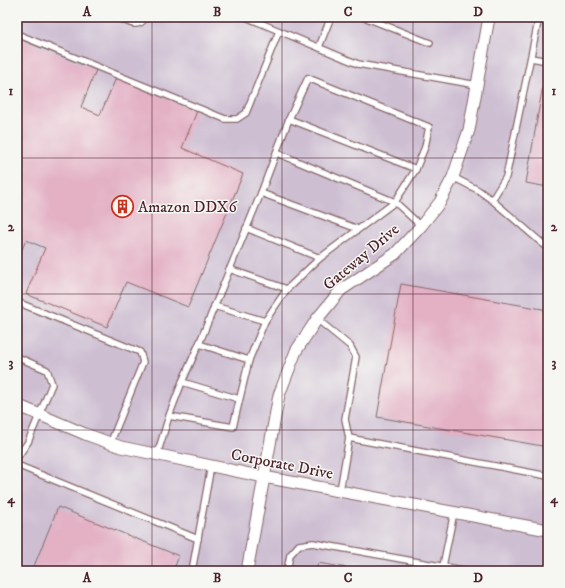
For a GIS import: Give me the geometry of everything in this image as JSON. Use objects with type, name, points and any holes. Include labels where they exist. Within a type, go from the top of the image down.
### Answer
[{"type":"street","name":"Gateway Drive","points":[[247,571],[279,395],[296,350],[317,319],[341,290],[394,254],[421,226],[440,202],[454,177],[469,130],[490,17]]},
{"type":"street","name":"Corporate Drive","points":[[17,405],[121,448],[264,477],[548,530]]},
{"type":"lane","points":[[117,17],[136,25],[140,24],[146,17]]},
{"type":"lane","points":[[246,17],[358,64],[477,85]]},
{"type":"lane","points":[[319,47],[331,17]]},
{"type":"lane","points":[[364,17],[430,43]]},
{"type":"lane","points":[[492,200],[506,177],[539,17]]},
{"type":"lane","points":[[17,34],[225,119],[236,119],[246,113],[279,31]]},
{"type":"lane","points":[[531,58],[548,61]]},
{"type":"lane","points":[[157,455],[169,416],[182,382],[277,154],[289,119],[308,78],[429,127],[425,147],[416,169],[395,202],[320,258],[287,289],[265,321],[249,360],[232,427],[169,416]]},
{"type":"lane","points":[[289,119],[416,169]]},
{"type":"lane","points":[[277,154],[395,202],[421,226]]},
{"type":"lane","points":[[454,177],[478,190],[492,200],[548,247]]},
{"type":"lane","points":[[261,193],[358,229]]},
{"type":"lane","points":[[246,228],[320,258]]},
{"type":"lane","points":[[229,269],[287,289]]},
{"type":"lane","points":[[17,302],[140,352],[143,362],[110,444]]},
{"type":"lane","points":[[214,306],[265,321]]},
{"type":"lane","points":[[317,319],[350,346],[356,357],[345,419],[349,438],[340,491]]},
{"type":"lane","points":[[199,344],[249,360]]},
{"type":"lane","points":[[17,357],[47,370],[52,384],[28,442],[17,458]]},
{"type":"lane","points":[[182,382],[239,400]]},
{"type":"lane","points":[[349,438],[548,476]]},
{"type":"lane","points":[[17,465],[198,539]]},
{"type":"lane","points":[[192,571],[211,466]]},
{"type":"lane","points":[[443,566],[454,512]]},
{"type":"lane","points":[[287,571],[290,555],[299,545],[313,543],[468,571]]},
{"type":"shaded area","points":[[17,17],[548,17],[548,571],[17,571]]},
{"type":"building","name":"Amazon DDX6","points":[[17,38],[96,70],[81,107],[100,115],[116,78],[197,111],[182,148],[243,174],[188,307],[126,282],[107,327],[26,294],[45,248],[26,240],[17,261]]},
{"type":"building","points":[[543,85],[548,85],[548,187],[526,183]]},
{"type":"building","points":[[401,284],[548,310],[548,447],[377,417]]},
{"type":"building","points":[[58,507],[179,556],[173,571],[32,571]]},
{"type":"building","points":[[318,563],[359,570],[359,571],[316,571]]},
{"type":"place","name":"Amazon DDX6","points":[[123,207]]}]
